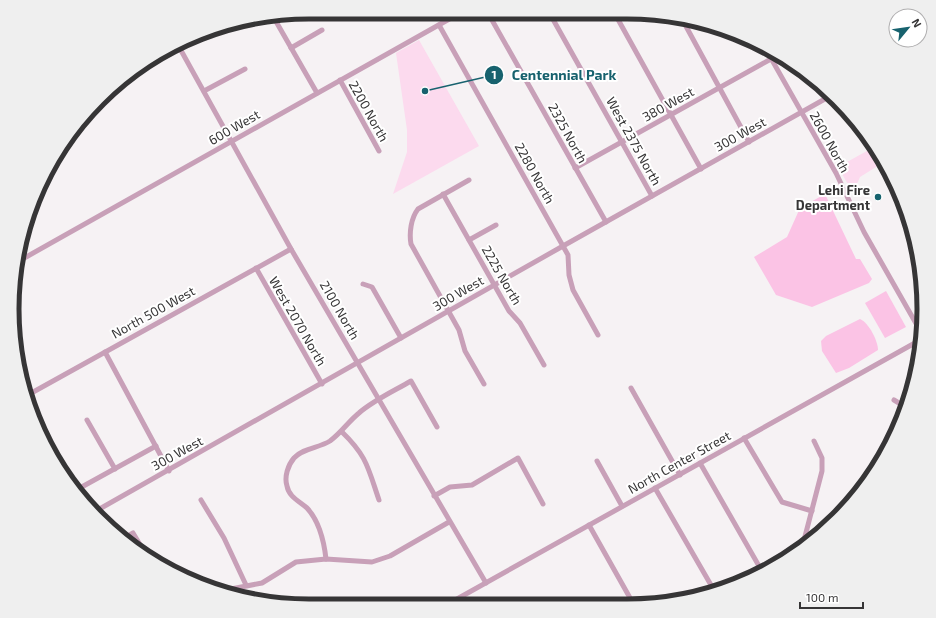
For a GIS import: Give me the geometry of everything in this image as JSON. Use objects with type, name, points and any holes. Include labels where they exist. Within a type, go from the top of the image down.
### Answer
[{"type":"street","name":"600 West","points":[[24,257],[450,19]]},
{"type":"street","name":"2325 North","points":[[491,19],[606,222]]},
{"type":"street","name":"West 2375 North","points":[[553,19],[652,196]]},
{"type":"street","points":[[618,19],[701,168]]},
{"type":"street","points":[[276,21],[317,93]]},
{"type":"street","name":"2280 North","points":[[439,25],[563,246],[570,261],[569,275],[573,290],[598,335]]},
{"type":"street","points":[[686,25],[749,142]]},
{"type":"street","points":[[291,48],[322,30]]},
{"type":"street","name":"2100 North","points":[[180,49],[291,249],[486,583]]},
{"type":"street","name":"380 West","points":[[575,168],[771,59]]},
{"type":"street","name":"2600 North","points":[[771,59],[836,174],[864,232],[916,324]]},
{"type":"street","points":[[204,91],[245,69]]},
{"type":"street","name":"2200 North","points":[[340,80],[378,151]]},
{"type":"street","name":"300 West","points":[[99,509],[826,98]]},
{"type":"street","points":[[469,180],[418,209],[415,213],[410,236],[411,244],[459,330],[465,351],[484,384]]},
{"type":"street","name":"2225 North","points":[[443,194],[509,310],[520,323],[544,365]]},
{"type":"street","points":[[469,240],[496,225]]},
{"type":"street","name":"North 500 West","points":[[31,393],[291,249]]},
{"type":"street","name":"West 2070 North","points":[[256,268],[322,384]]},
{"type":"street","points":[[363,284],[372,287],[401,338]]},
{"type":"street","name":"North Center Street","points":[[457,599],[915,343]]},
{"type":"street","points":[[105,352],[169,470]]},
{"type":"street","points":[[326,559],[323,539],[314,517],[289,493],[286,485],[289,465],[295,457],[302,452],[328,442],[342,432],[346,425],[360,412],[379,399],[411,381],[437,428]]},
{"type":"street","points":[[631,388],[680,475]]},
{"type":"street","points":[[894,400],[901,404]]},
{"type":"street","points":[[87,420],[115,468]]},
{"type":"street","points":[[342,432],[357,447],[365,459],[379,500]]},
{"type":"street","points":[[744,438],[782,502],[812,511]]},
{"type":"street","points":[[805,539],[823,464],[819,451],[814,442]]},
{"type":"street","points":[[80,488],[156,446]]},
{"type":"street","points":[[434,496],[450,487],[472,485],[518,458],[543,504]]},
{"type":"street","points":[[596,462],[622,506]]},
{"type":"street","points":[[700,463],[759,567]]},
{"type":"street","points":[[655,488],[712,586]]},
{"type":"street","points":[[201,500],[224,538],[246,585]]},
{"type":"street","points":[[232,588],[262,583],[296,562],[326,559],[372,562],[390,556],[449,522]]},
{"type":"street","points":[[589,525],[631,599]]},
{"type":"street","points":[[128,536],[133,533],[140,544]]},
{"type":"shaded area","points":[[419,40],[479,146],[393,194],[407,152],[407,130],[396,53]]},
{"type":"shaded area","points":[[869,150],[879,165],[860,177],[853,193],[838,167]]},
{"type":"shaded area","points":[[825,194],[856,259],[860,259],[872,279],[869,283],[812,307],[776,295],[754,257],[787,237],[800,208]]},
{"type":"shaded area","points":[[886,291],[906,327],[885,338],[865,303]]},
{"type":"shaded area","points":[[860,319],[867,324],[878,346],[878,350],[849,368],[836,373],[822,351],[821,341],[826,336]]},
{"type":"place","name":"Centennial Park","points":[[425,91]]},
{"type":"place","name":"Lehi Fire Department","points":[[878,197]]}]
